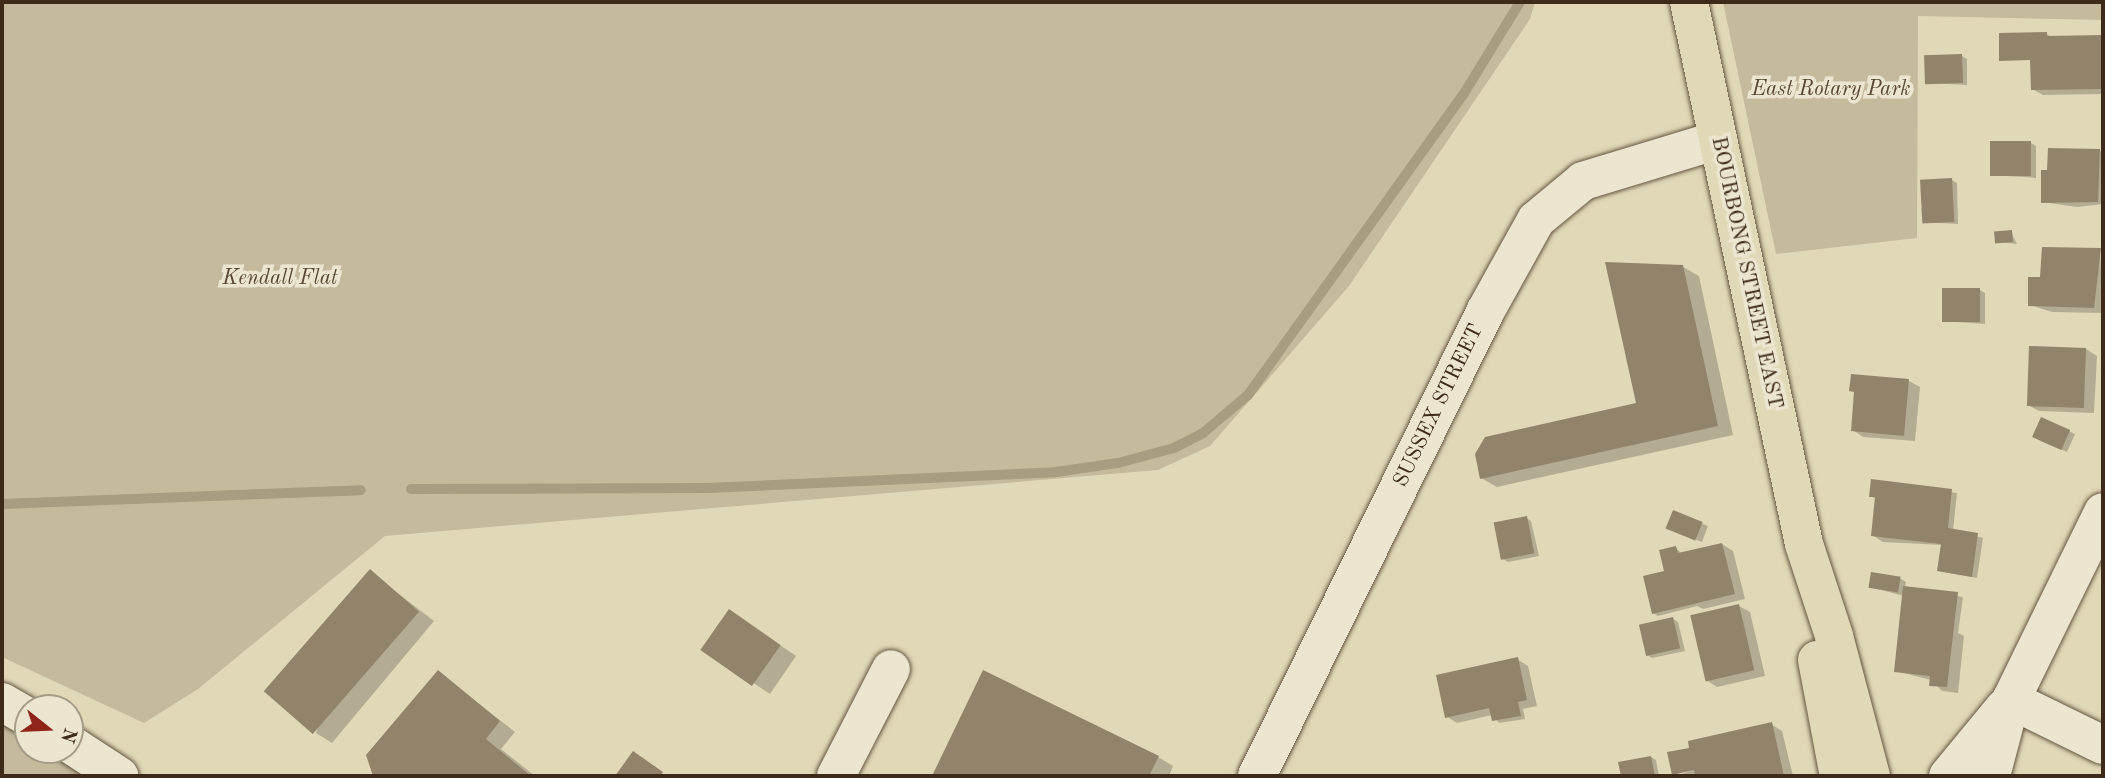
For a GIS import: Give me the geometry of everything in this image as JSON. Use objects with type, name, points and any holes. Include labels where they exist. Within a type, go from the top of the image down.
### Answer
[{"type":"main road","name":"BOURBONG STREET EAST","points":[[1689,2],[1804,544],[1834,636],[1871,776]]},
{"type":"main road","name":"BOURBONG STREET EAST","points":[[1804,544],[1813,638],[1839,776]]},
{"type":"street","name":"SUSSEX STREET","points":[[1257,776],[1485,312],[1536,220],[1583,181],[1718,140]]},
{"type":"street","points":[[1991,776],[2011,700],[2103,512]]},
{"type":"street","points":[[836,776],[891,669]]},
{"type":"street","points":[[2011,700],[2103,745]]},
{"type":"street","points":[[1948,776],[2011,700]]},
{"type":"street","points":[[84,753],[119,776]]},
{"type":"green space","name":"Kendall Flat","points":[[2,2],[1535,2],[1530,19],[1349,286],[1210,446],[1158,470],[385,536],[198,689],[144,723],[2,657]]},
{"type":"green space","name":"East Rotary Park","points":[[1723,2],[2103,2],[2103,20],[1918,16],[1917,238],[1776,254]]},
{"type":"green space","points":[[2,706],[14,713],[14,764],[84,764],[84,758],[114,776],[2,776]]},
{"type":"building","points":[[2047,32],[2047,36],[2103,35],[2103,89],[2031,90],[2030,60],[1999,61],[1999,33]]},
{"type":"building","points":[[1962,54],[1963,83],[1925,84],[1924,55]]},
{"type":"building","points":[[1990,141],[2031,141],[2031,176],[1990,176]]},
{"type":"building","points":[[2048,148],[2100,149],[2098,202],[2041,203],[2041,170],[2047,170]]},
{"type":"building","points":[[1952,178],[1954,222],[1922,224],[1920,180]]},
{"type":"building","points":[[2012,230],[2013,242],[1995,244],[1994,232]]},
{"type":"building","points":[[2042,247],[2101,248],[2094,308],[2028,306],[2028,277],[2040,277]]},
{"type":"building","points":[[1605,262],[1683,265],[1718,426],[1480,479],[1475,454],[1485,437],[1636,403]]},
{"type":"building","points":[[1942,288],[1980,288],[1980,322],[1942,322]]},
{"type":"building","points":[[2029,346],[2086,348],[2084,408],[2027,406]]},
{"type":"building","points":[[1851,374],[1909,379],[1904,436],[1851,431],[1854,392],[1849,391]]},
{"type":"building","points":[[2041,417],[2070,430],[2061,450],[2032,437]]},
{"type":"building","points":[[1871,479],[1952,489],[1948,528],[1978,533],[1972,577],[1937,571],[1941,544],[1871,536],[1875,497],[1869,497]]},
{"type":"building","points":[[1673,510],[1703,522],[1695,541],[1666,529]]},
{"type":"building","points":[[1527,516],[1534,553],[1501,560],[1494,522]]},
{"type":"building","points":[[1722,543],[1735,594],[1652,614],[1643,576],[1664,571],[1659,550],[1676,546],[1678,553]]},
{"type":"building","points":[[370,569],[419,612],[313,734],[264,691]]},
{"type":"building","points":[[1871,572],[1901,577],[1898,592],[1868,588]]},
{"type":"building","points":[[1903,586],[1958,592],[1947,687],[1929,686],[1930,676],[1894,672]]},
{"type":"building","points":[[1739,604],[1754,670],[1706,682],[1690,615]]},
{"type":"building","points":[[729,609],[781,645],[752,686],[700,650]]},
{"type":"building","points":[[1673,617],[1680,648],[1646,656],[1639,625]]},
{"type":"building","points":[[1518,657],[1527,700],[1518,702],[1521,716],[1492,721],[1489,708],[1445,718],[1436,675]]},
{"type":"building","points":[[438,670],[500,721],[486,739],[531,776],[373,776],[366,755]]},
{"type":"building","points":[[983,670],[1159,756],[1149,776],[932,776]]},
{"type":"building","points":[[1772,722],[1784,776],[1695,776],[1694,770],[1672,775],[1667,752],[1689,748],[1688,741]]},
{"type":"building","points":[[633,751],[663,772],[660,776],[615,776]]},
{"type":"building","points":[[1651,756],[1655,776],[1621,776],[1618,762]]},
{"type":"waterway","points":[[411,489],[708,488],[1056,472],[1118,463],[1174,448],[1203,433],[1248,395],[1463,95],[1520,2]]},
{"type":"waterway","points":[[2,504],[361,490]]}]
